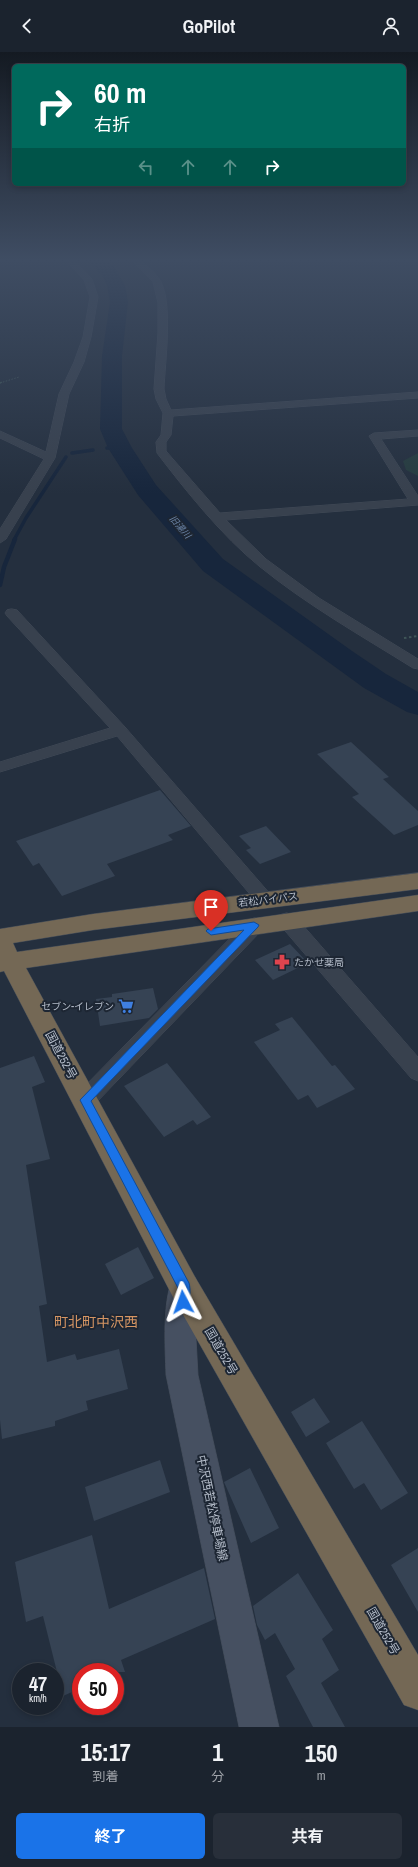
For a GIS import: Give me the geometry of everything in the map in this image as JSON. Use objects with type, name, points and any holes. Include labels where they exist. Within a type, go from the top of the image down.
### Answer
[{"type":"highway","name":"若松バイパス","points":[[3,951],[62,927],[418,881]]},
{"type":"highway","points":[[3,951],[73,951],[287,920],[418,903]]},
{"type":"highway","name":"国道252号","points":[[3,951],[85,1100],[184,1287],[418,1691]]},
{"type":"main road","name":"中沢西若松停車場線","points":[[184,1287],[180,1338],[182,1375],[192,1415],[259,1727]]},
{"type":"street","points":[[0,539],[50,458],[64,394],[79,362],[87,338]]},
{"type":"street","points":[[161,338],[159,388],[161,399],[168,413],[166,435],[161,442],[161,451],[216,517],[262,562],[314,601],[418,664]]},
{"type":"street","points":[[168,413],[418,394]]},
{"type":"street","points":[[0,434],[50,458]]},
{"type":"street","points":[[216,517],[417,502],[374,436],[418,434]]},
{"type":"street","points":[[12,613],[120,730],[264,900]]},
{"type":"street","points":[[0,767],[120,730]]},
{"type":"street","points":[[287,920],[418,1072]]},
{"type":"street","points":[[85,1100],[254,925]]},
{"type":"path","points":[[0,383],[19,377]]},
{"type":"green space","points":[[418,453],[418,476],[406,470],[403,461]]},
{"type":"building","points":[[351,742],[389,777],[383,779],[418,811],[418,825],[394,835],[352,797],[359,794],[317,754]]},
{"type":"building","points":[[160,790],[191,826],[168,835],[173,840],[107,864],[115,876],[62,896],[39,863],[33,866],[16,841]]},
{"type":"building","points":[[266,826],[291,852],[260,864],[246,850],[251,848],[239,836]]},
{"type":"building","points":[[290,944],[308,963],[273,980],[255,960]]},
{"type":"building","points":[[153,988],[158,1009],[149,1018],[100,1026],[96,999],[112,997],[112,994]]},
{"type":"building","points":[[292,1017],[332,1066],[335,1065],[355,1089],[317,1108],[308,1095],[298,1100],[254,1042],[280,1030],[275,1024]]},
{"type":"building","points":[[34,1056],[45,1082],[32,1087],[50,1159],[26,1165],[47,1304],[39,1306],[47,1362],[75,1354],[77,1360],[119,1349],[128,1389],[86,1401],[88,1410],[55,1421],[55,1426],[2,1439],[0,1420],[0,1068]]},
{"type":"building","points":[[167,1063],[211,1117],[197,1125],[193,1120],[164,1137],[124,1086]]},
{"type":"building","points":[[138,1247],[154,1278],[121,1295],[105,1264]]},
{"type":"building","points":[[314,1398],[330,1422],[306,1437],[291,1412]]},
{"type":"building","points":[[362,1421],[408,1493],[381,1510],[364,1483],[354,1489],[326,1443]]},
{"type":"building","points":[[160,1460],[170,1492],[94,1521],[85,1487]]},
{"type":"building","points":[[250,1468],[279,1528],[251,1543],[224,1482]]},
{"type":"building","points":[[92,1535],[109,1609],[204,1568],[215,1619],[121,1660],[122,1663],[72,1663],[72,1692],[64,1696],[64,1663],[55,1663],[43,1616],[26,1622],[15,1562]]},
{"type":"building","points":[[418,1548],[418,1612],[391,1565]]},
{"type":"building","points":[[298,1573],[333,1630],[322,1639],[339,1670],[321,1683],[345,1727],[313,1727],[286,1676],[295,1669],[275,1633],[265,1640],[257,1625],[253,1606]]},
{"type":"waterway","name":"旧湯川","points":[[114,338],[112,356],[111,429],[120,448],[147,490],[213,565],[341,658],[375,681],[418,705]]},
{"type":"waterway","points":[[107,448],[119,447]]},
{"type":"waterway","points":[[72,453],[93,450]]},
{"type":"waterway","points":[[14,540],[26,518],[66,457]]},
{"type":"waterway","points":[[0,585],[4,567],[15,539]]},
{"type":"place","name":"たかせ薬局","points":[[282,962]]},
{"type":"place","name":"セブン-イレブン","points":[[126,1006]]},
{"type":"district","name":"町北町中沢西","points":[[96,1322]]},
{"type":"route","points":[[183,1302],[184,1287],[85,1100],[254,925],[211,931]]}]
